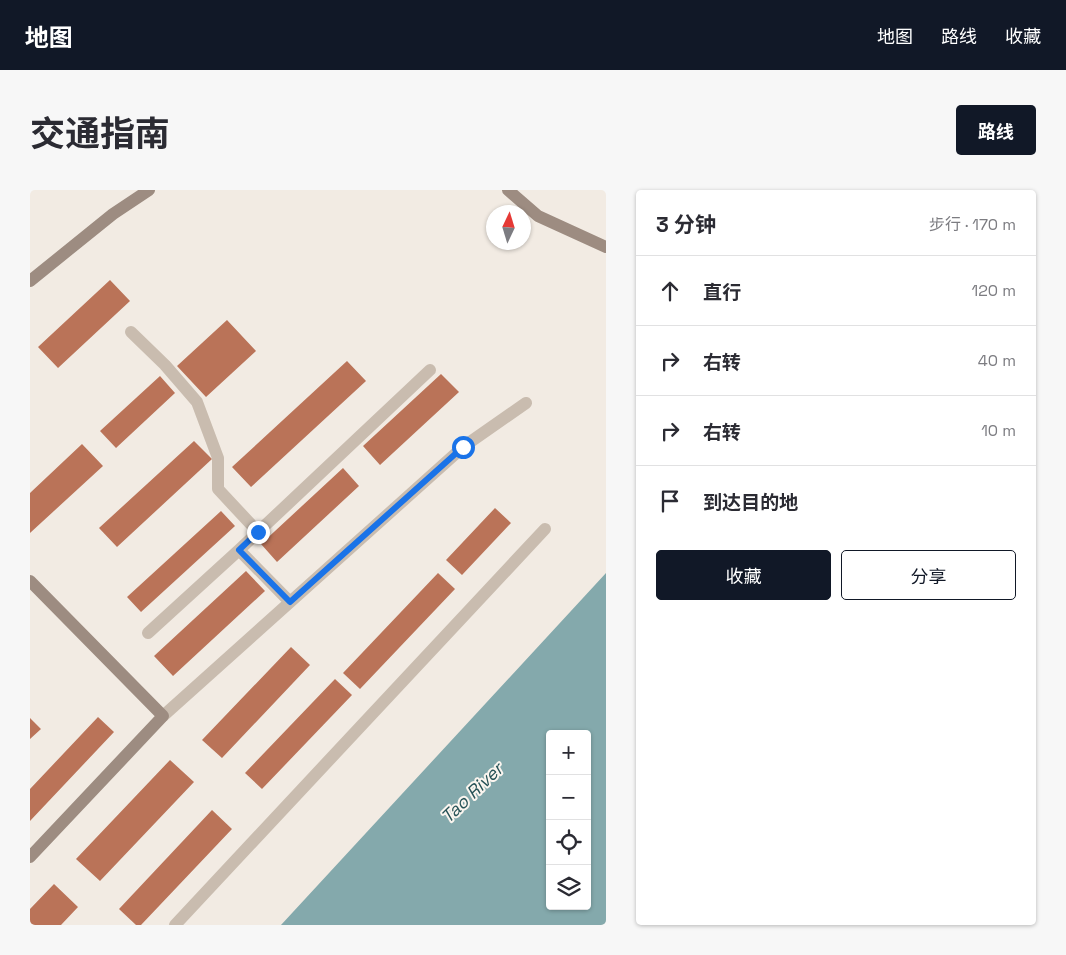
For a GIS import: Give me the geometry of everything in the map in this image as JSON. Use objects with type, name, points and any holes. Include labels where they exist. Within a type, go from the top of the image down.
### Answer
[{"type":"street","points":[[30,281],[113,214],[149,190]]},
{"type":"street","points":[[508,190],[538,216],[606,247]]},
{"type":"street","points":[[131,332],[198,402],[218,458],[218,489],[258,532]]},
{"type":"street","points":[[148,632],[239,550],[430,370]]},
{"type":"street","points":[[30,857],[163,716],[463,447],[526,403]]},
{"type":"street","points":[[175,925],[545,529]]},
{"type":"street","points":[[239,550],[290,602]]},
{"type":"street","points":[[30,581],[163,716]]},
{"type":"water","name":"Tao River","points":[[606,573],[606,925],[281,925]]},
{"type":"building","points":[[110,280],[130,301],[58,368],[38,347]]},
{"type":"building","points":[[227,320],[256,351],[206,397],[177,366]]},
{"type":"building","points":[[347,361],[366,381],[251,487],[232,467]]},
{"type":"building","points":[[441,374],[459,392],[380,465],[363,446]]},
{"type":"building","points":[[160,376],[175,393],[116,448],[100,431]]},
{"type":"building","points":[[194,441],[212,459],[117,547],[99,528]]},
{"type":"building","points":[[82,444],[103,466],[30,533],[30,493]]},
{"type":"building","points":[[343,468],[359,486],[277,562],[261,544]]},
{"type":"building","points":[[495,508],[511,523],[462,575],[446,560]]},
{"type":"building","points":[[221,511],[235,526],[141,612],[127,597]]},
{"type":"building","points":[[246,571],[265,591],[173,676],[154,656]]},
{"type":"building","points":[[438,573],[455,589],[360,689],[343,673]]},
{"type":"building","points":[[291,647],[310,665],[222,758],[202,740]]},
{"type":"building","points":[[335,679],[352,695],[262,789],[245,773]]},
{"type":"building","points":[[98,717],[114,732],[30,821],[30,789]]},
{"type":"building","points":[[30,718],[41,729],[30,739]]},
{"type":"building","points":[[170,760],[194,782],[100,881],[76,859]]},
{"type":"building","points":[[212,810],[232,829],[141,925],[136,925],[119,909]]},
{"type":"building","points":[[54,884],[78,907],[61,925],[30,925],[30,909]]},
{"type":"route","points":[[258,532],[239,550],[290,602],[463,447]]}]
